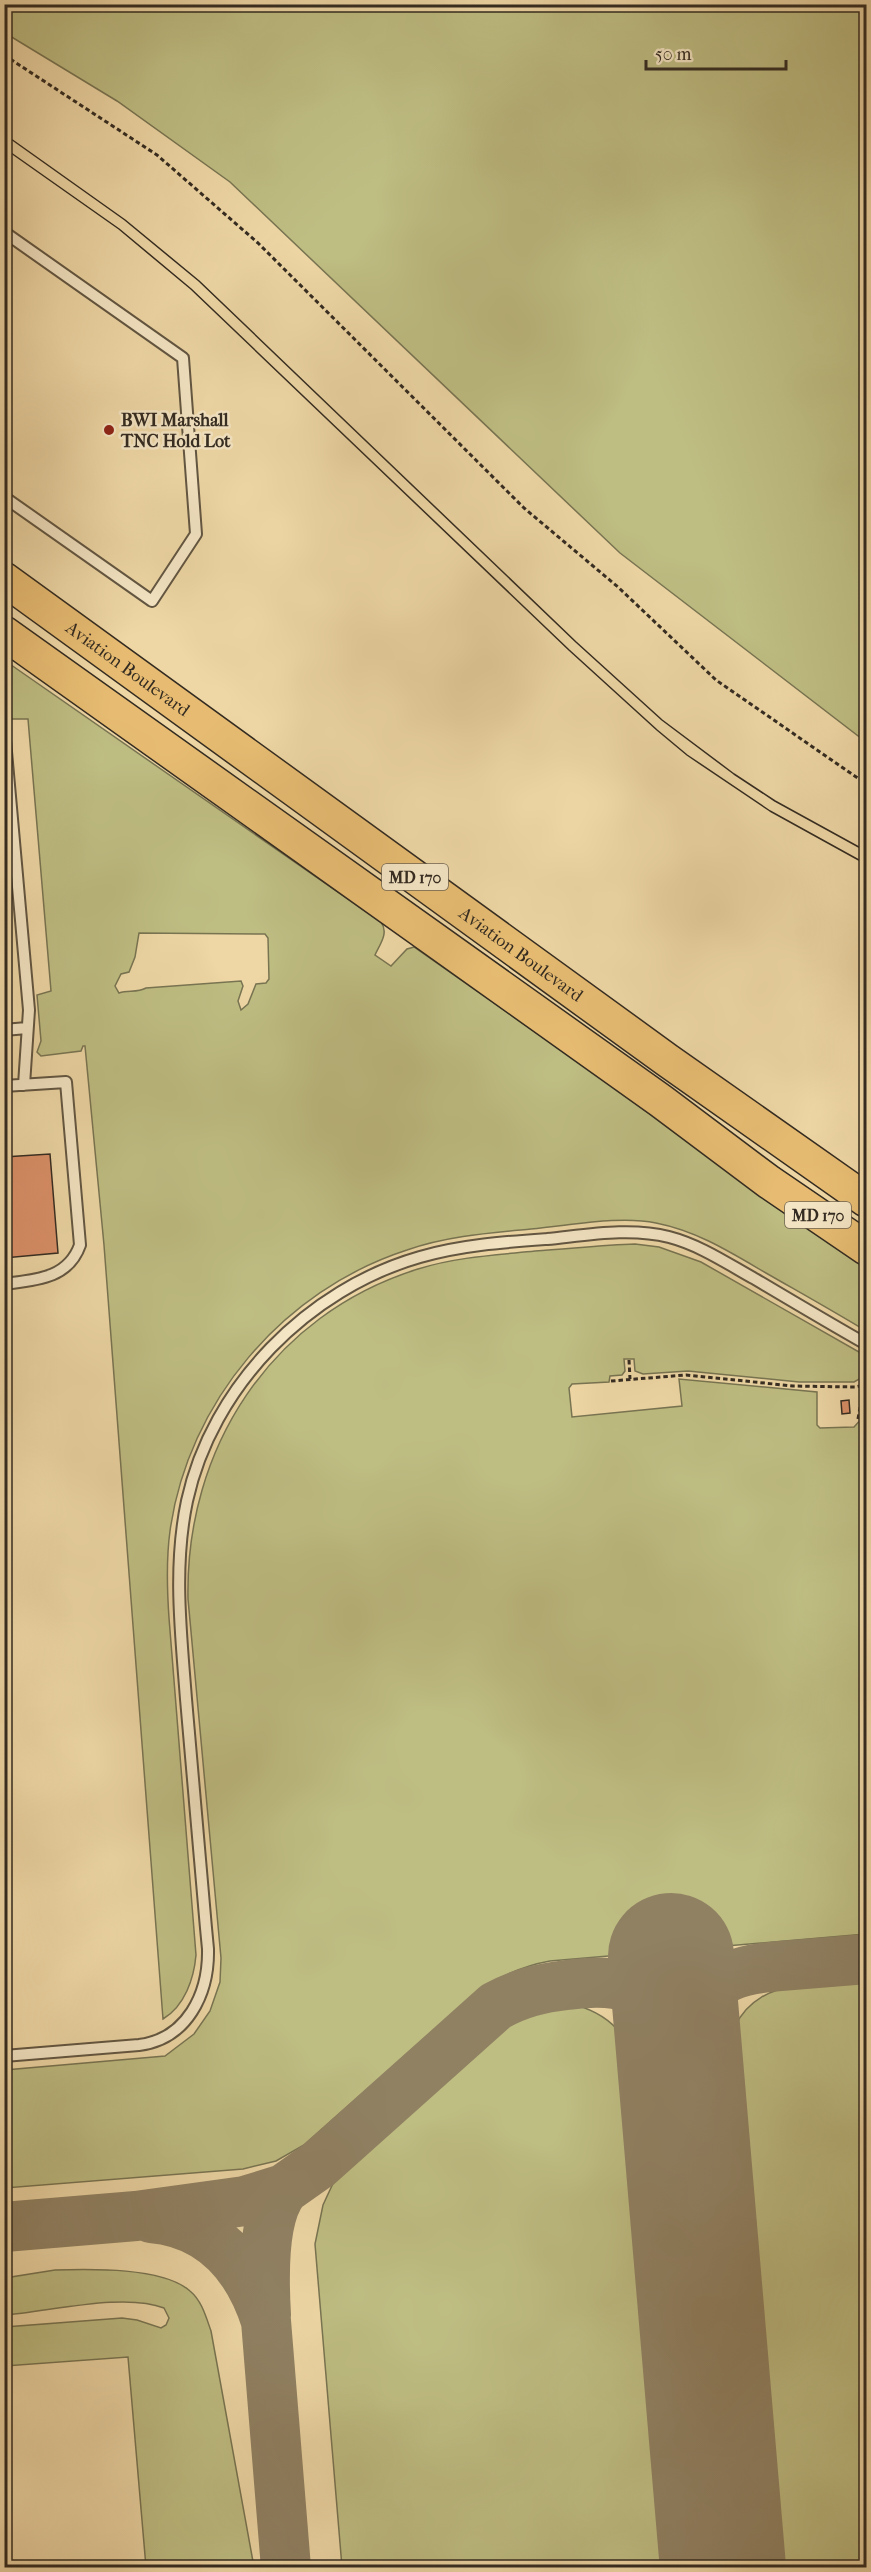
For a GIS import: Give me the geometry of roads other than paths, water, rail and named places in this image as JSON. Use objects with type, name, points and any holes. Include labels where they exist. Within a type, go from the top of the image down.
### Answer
[{"type":"main road","name":"Aviation Boulevard","points":[[4,579],[657,1053],[867,1200]]},
{"type":"main road","name":"Aviation Boulevard","points":[[4,633],[661,1101],[769,1182],[867,1248]]},
{"type":"lane","points":[[4,232],[183,358],[196,534],[152,601],[4,497]]},
{"type":"lane","points":[[4,729],[28,1010],[24,1085]]},
{"type":"lane","points":[[4,1030],[27,1028]]},
{"type":"lane","points":[[4,1086],[66,1082],[80,1245],[76,1258],[47,1278],[4,1284]]},
{"type":"lane","points":[[4,2056],[150,2044],[170,2035],[186,2020],[202,1994],[208,1974],[208,1949],[178,1586],[182,1528],[196,1471],[216,1424],[252,1369],[299,1321],[326,1301],[371,1275],[434,1253],[516,1241],[634,1233],[666,1236],[697,1248],[867,1344]]},
{"type":"tram line","points":[[4,134],[125,220],[199,281],[576,642],[662,720],[734,774],[775,801],[866,851]]},
{"type":"tram line","points":[[4,148],[119,229],[191,289],[569,650],[687,755],[770,811],[866,864]]},
{"type":"place","name":"BWI Marshall TNC Hold Lot","points":[[109,430]]}]
